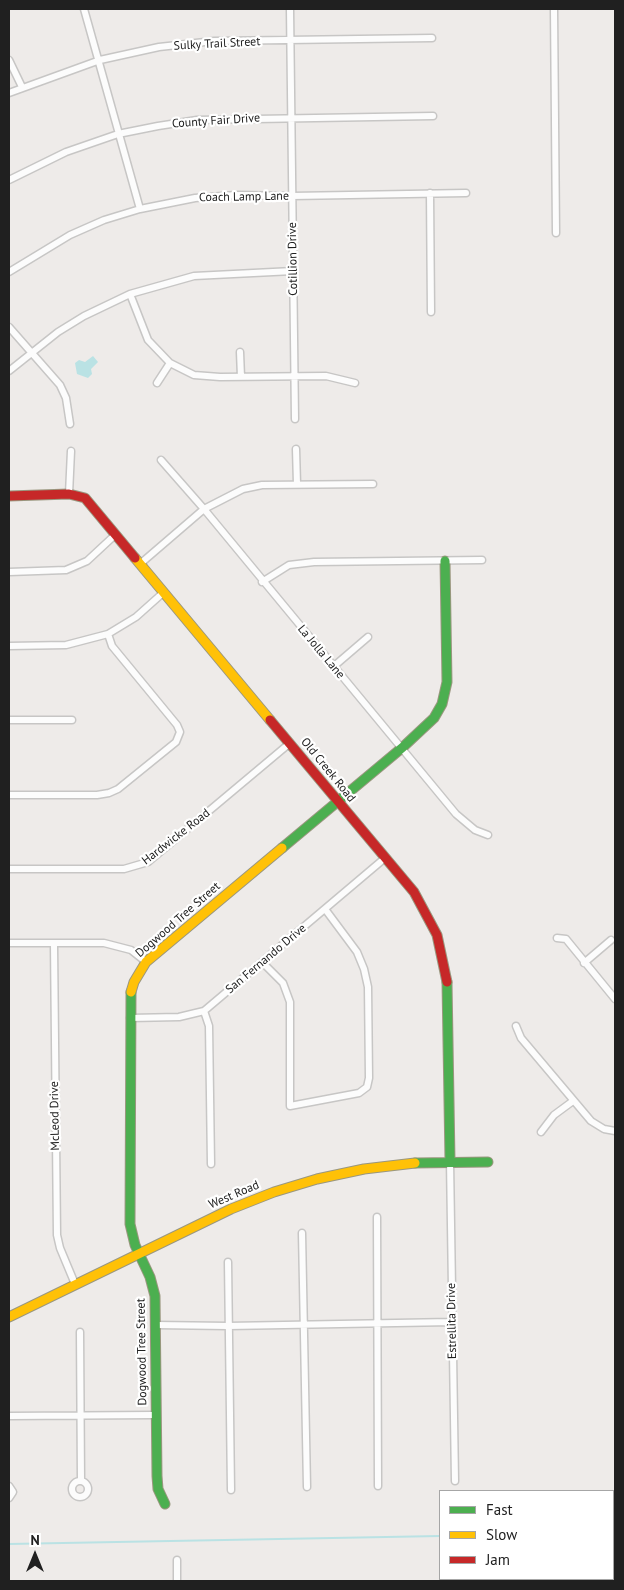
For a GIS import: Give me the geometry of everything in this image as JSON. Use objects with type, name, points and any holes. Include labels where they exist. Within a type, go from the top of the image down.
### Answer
[{"type":"street","points":[[84,9],[100,60],[118,134],[140,209]]},
{"type":"street","name":"Cotillion Drive","points":[[290,9],[296,419]]},
{"type":"street","points":[[554,9],[556,233]]},
{"type":"street","name":"Sulky Trail Street","points":[[9,93],[100,60],[159,47],[214,41],[432,38]]},
{"type":"street","points":[[9,60],[22,87]]},
{"type":"street","name":"County Fair Drive","points":[[9,180],[66,152],[118,134],[197,120],[433,116]]},
{"type":"street","name":"Coach Lamp Lane","points":[[9,272],[70,235],[104,220],[140,209],[195,198],[236,195],[466,193]]},
{"type":"street","points":[[430,194],[431,312]]},
{"type":"street","points":[[9,371],[31,353],[84,316],[130,294],[194,276],[293,271]]},
{"type":"street","points":[[130,294],[148,340],[170,363],[194,375],[241,377],[326,376],[355,383]]},
{"type":"street","points":[[9,327],[60,385],[66,398],[70,424]]},
{"type":"street","points":[[240,352],[241,377]]},
{"type":"street","points":[[157,383],[170,363]]},
{"type":"street","points":[[296,449],[297,484]]},
{"type":"street","points":[[9,496],[69,494],[71,451]]},
{"type":"street","name":"La Jolla Lane","points":[[161,460],[204,509],[262,582],[403,747],[464,822],[488,835]]},
{"type":"street","points":[[140,564],[204,509],[244,488],[262,485],[373,484]]},
{"type":"street","name":"Old Creek Road","points":[[69,494],[86,498],[414,892],[437,934],[444,959],[448,992],[450,1161]]},
{"type":"street","points":[[9,572],[66,570],[87,561],[115,535]]},
{"type":"street","points":[[262,582],[289,564],[482,560]]},
{"type":"street","name":"Dogwood Tree Street","points":[[165,1504],[158,1489],[154,1415],[156,1325],[154,1296],[150,1277],[138,1254],[130,1224],[130,998],[134,982],[146,962],[403,747],[434,718],[443,697],[446,682],[445,561]]},
{"type":"street","points":[[9,646],[66,646],[108,634],[136,617],[164,592]]},
{"type":"street","points":[[9,795],[97,795],[109,793],[118,789],[176,742],[180,732],[177,725],[112,646],[108,634]]},
{"type":"street","points":[[333,667],[368,637]]},
{"type":"street","points":[[9,720],[72,720]]},
{"type":"street","name":"Hardwicke Road","points":[[9,869],[124,869],[143,864],[158,854],[290,743]]},
{"type":"street","name":"San Fernando Drive","points":[[130,1018],[179,1018],[204,1011],[384,858]]},
{"type":"street","points":[[262,962],[283,983],[290,1002],[290,1106],[359,1092],[366,1087],[369,1078],[368,987],[364,969],[357,952],[325,909]]},
{"type":"street","points":[[557,938],[566,939],[615,999]]},
{"type":"street","points":[[584,963],[611,940]]},
{"type":"street","points":[[9,943],[104,943],[119,945],[131,950],[146,962]]},
{"type":"street","name":"McLeod Drive","points":[[54,944],[57,1235],[60,1248],[75,1284]]},
{"type":"street","points":[[204,1011],[210,1026],[211,1164]]},
{"type":"street","points":[[516,1026],[522,1038],[591,1121],[604,1129],[615,1131]]},
{"type":"street","points":[[541,1132],[554,1115],[573,1101]]},
{"type":"street","name":"West Road","points":[[9,1316],[244,1204],[317,1179],[387,1166],[450,1161],[488,1162]]},
{"type":"street","name":"Estrellita Drive","points":[[450,1161],[455,1481]]},
{"type":"street","points":[[378,1216],[378,1486]]},
{"type":"street","points":[[302,1233],[307,1487]]},
{"type":"street","points":[[228,1262],[231,1490]]},
{"type":"street","points":[[156,1325],[228,1326],[452,1322]]},
{"type":"street","points":[[80,1332],[81,1481]]},
{"type":"street","points":[[9,1416],[154,1415]]},
{"type":"street","points":[[9,1486],[13,1492],[9,1498]]},
{"type":"street","points":[[177,1560],[177,1581]]},
{"type":"water","points":[[93,356],[98,362],[91,369],[92,374],[88,378],[77,374],[75,363],[79,360],[85,362]]},
{"type":"waterway","points":[[9,1544],[439,1536]]},
{"type":"traffic: fast","points":[[282,848],[403,747],[434,718],[442,704],[447,682],[445,561]]},
{"type":"traffic: fast","points":[[447,982],[450,1161]]},
{"type":"traffic: fast","points":[[131,992],[130,1224],[135,1245],[150,1277],[155,1296],[157,1476],[158,1489],[165,1504]]},
{"type":"traffic: fast","points":[[415,1163],[488,1162]]},
{"type":"traffic: slow","points":[[135,558],[270,720]]},
{"type":"traffic: slow","points":[[131,992],[134,982],[146,962],[282,848]]},
{"type":"traffic: slow","points":[[9,1317],[231,1209],[274,1192],[317,1179],[364,1169],[415,1163]]},
{"type":"traffic: jam","points":[[9,496],[69,494],[85,498],[135,558]]},
{"type":"traffic: jam","points":[[270,720],[414,892],[437,935],[447,982]]}]
